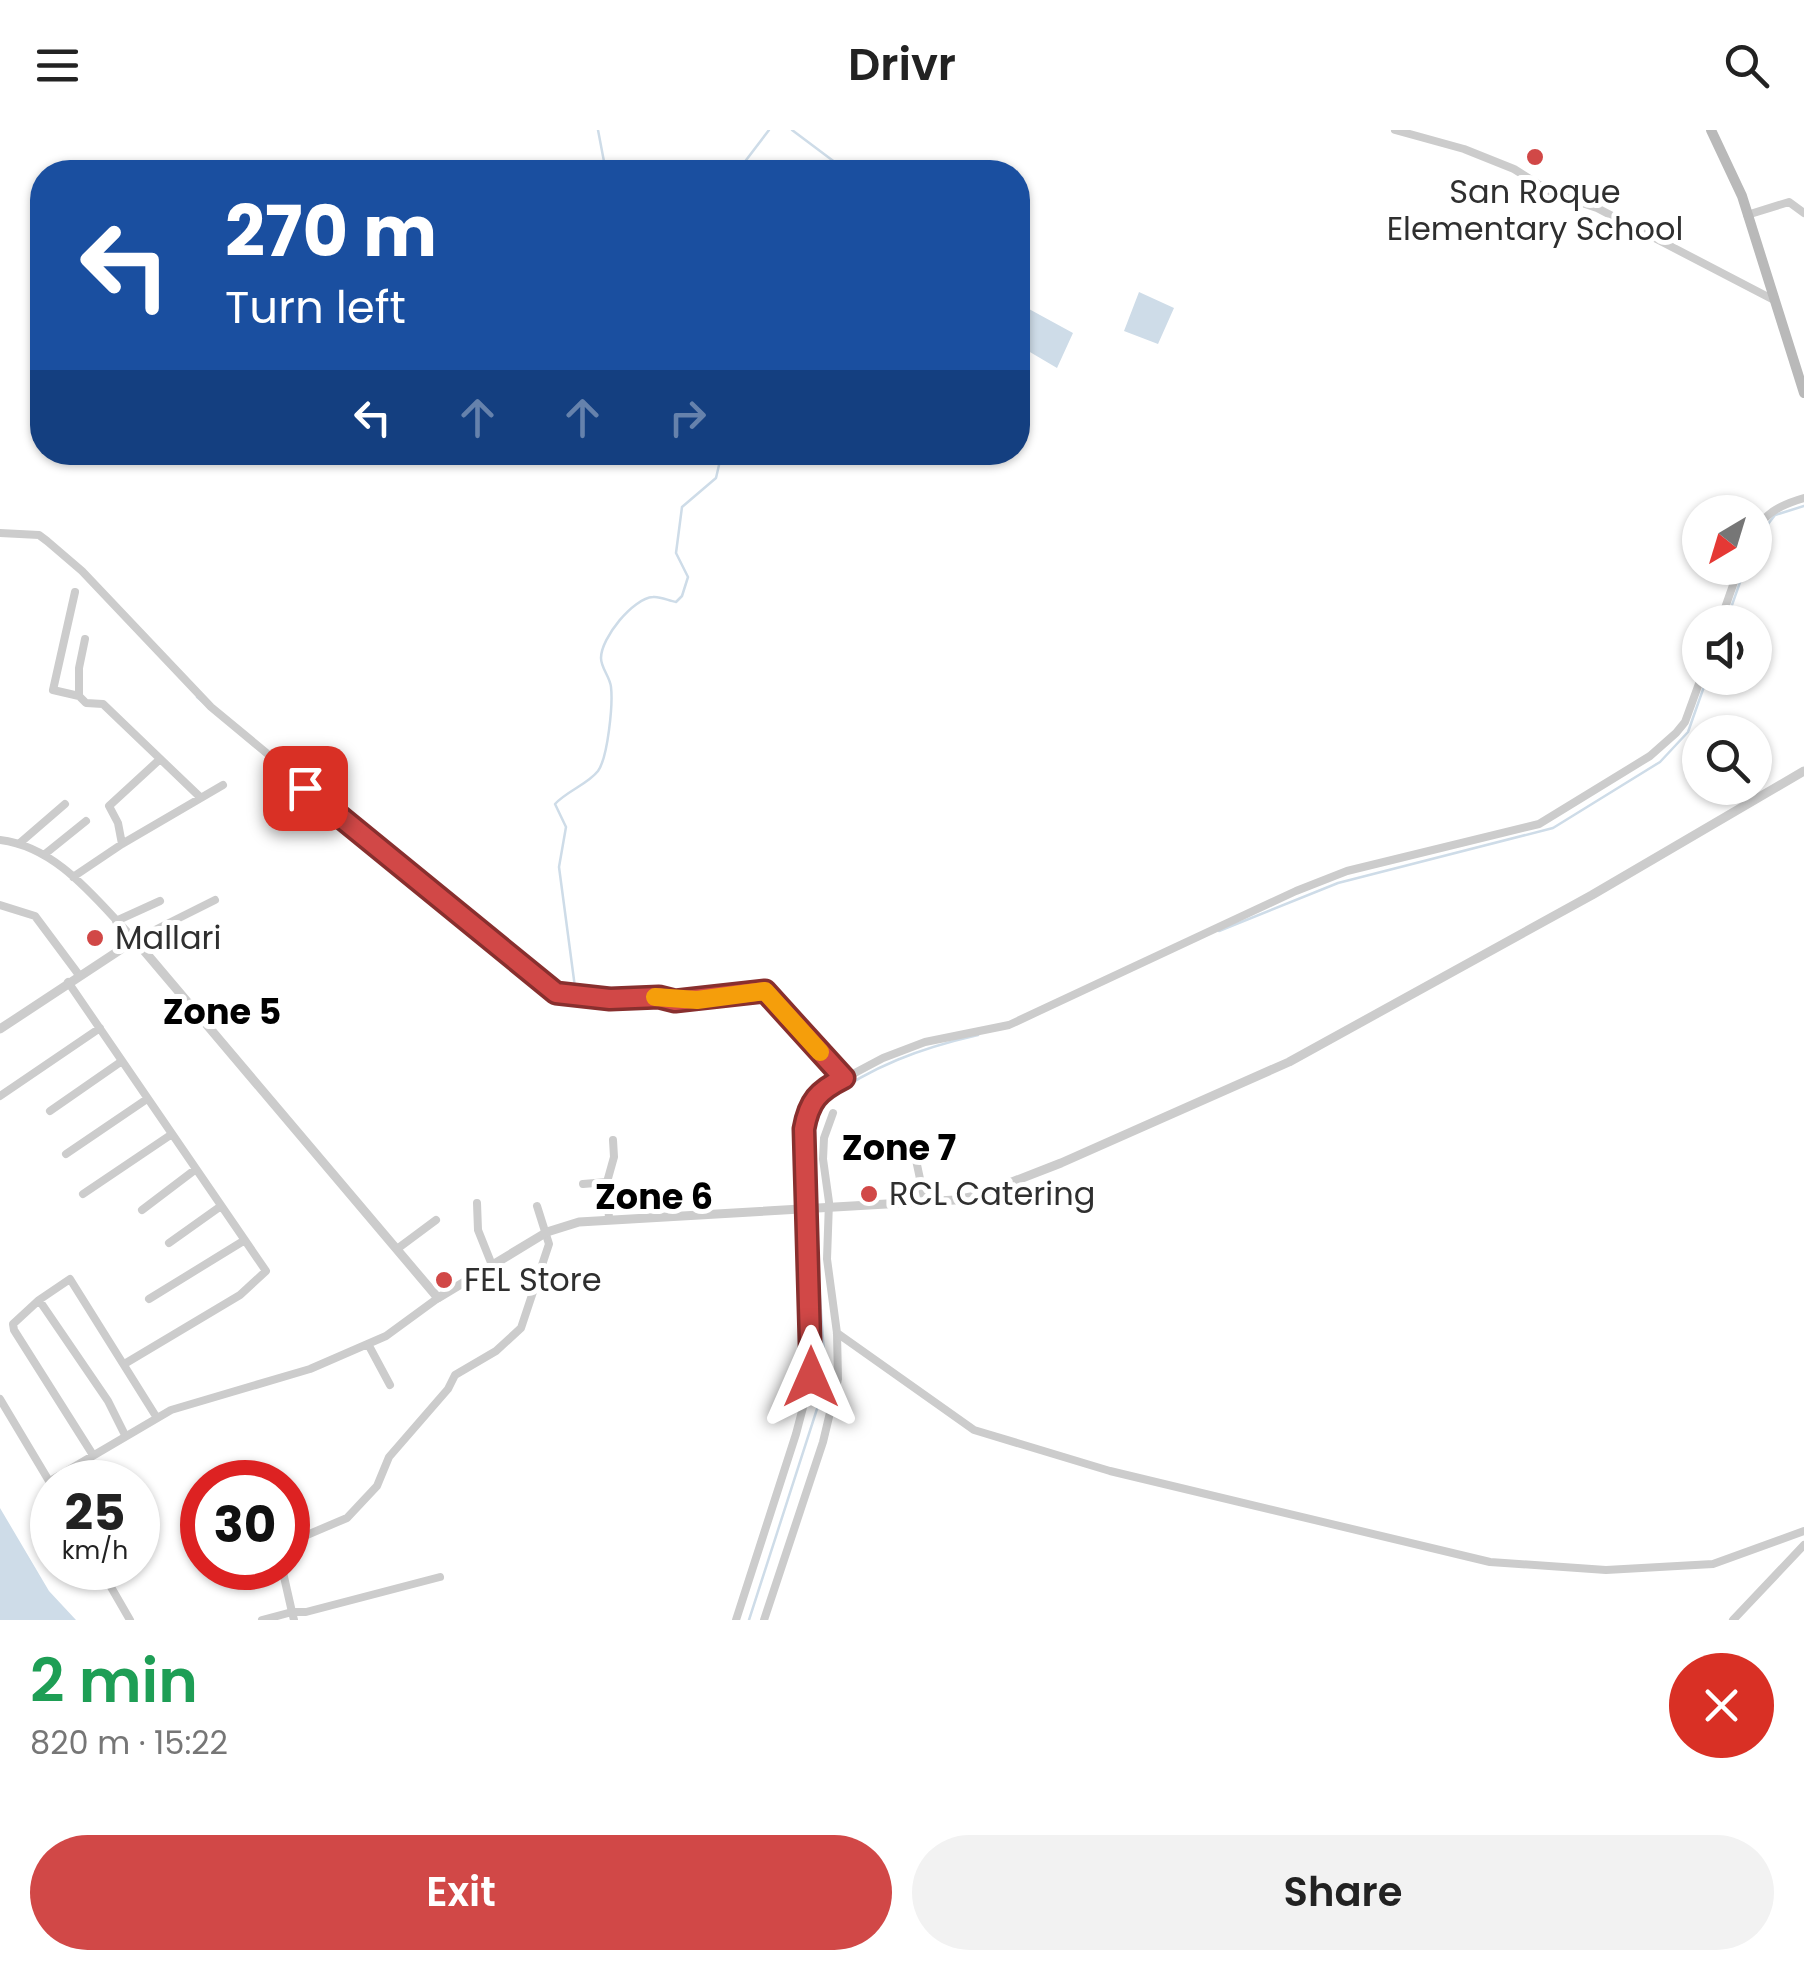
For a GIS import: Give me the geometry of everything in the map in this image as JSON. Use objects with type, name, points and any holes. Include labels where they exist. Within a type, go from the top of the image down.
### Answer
[{"type":"main road","points":[[1712,130],[1748,215],[1804,393]]},
{"type":"street","points":[[1400,131],[1464,148],[1514,169],[1552,193],[1597,208],[1772,299]]},
{"type":"street","points":[[1748,215],[1789,202],[1804,213]]},
{"type":"street","points":[[1772,512],[1804,498]]},
{"type":"street","points":[[0,533],[38,535],[47,541],[82,570],[211,707],[556,993],[579,998],[686,1000],[765,991],[844,1078]]},
{"type":"street","points":[[75,592],[53,690],[79,696],[86,703],[103,704],[200,796]]},
{"type":"street","points":[[79,696],[85,639]]},
{"type":"street","points":[[736,1620],[808,1391],[815,1209],[807,1112],[817,1093],[883,1058],[925,1042],[1009,1025],[1296,890],[1347,871],[1539,824],[1624,773],[1676,733],[1694,695]]},
{"type":"street","points":[[122,844],[118,823],[109,806],[158,760]]},
{"type":"street","points":[[84,1460],[188,1403],[310,1370],[386,1336],[438,1298],[547,1232],[579,1222],[955,1200],[1061,1163],[1289,1062],[1592,895],[1804,771]]},
{"type":"street","points":[[73,877],[200,796],[209,796],[224,785]]},
{"type":"street","points":[[21,842],[65,804]]},
{"type":"street","points":[[45,854],[86,821]]},
{"type":"street","points":[[0,840],[21,842],[45,854],[116,920],[438,1298]]},
{"type":"street","points":[[0,1029],[134,940],[215,900]]},
{"type":"street","points":[[116,920],[160,901]]},
{"type":"street","points":[[0,905],[35,916],[79,975]]},
{"type":"street","points":[[68,982],[266,1271],[262,1278],[168,1340],[126,1362]]},
{"type":"street","points":[[0,1096],[100,1028]]},
{"type":"street","points":[[50,1111],[122,1061]]},
{"type":"street","points":[[66,1154],[147,1099]]},
{"type":"street","points":[[764,1620],[838,1379],[828,1258],[815,1209],[824,1138],[833,1113]]},
{"type":"street","points":[[82,1194],[172,1134]]},
{"type":"street","points":[[608,1219],[607,1182],[614,1158],[613,1140]]},
{"type":"street","points":[[912,1146],[925,1202]]},
{"type":"street","points":[[142,1210],[196,1169]]},
{"type":"street","points":[[583,1184],[607,1182]]},
{"type":"street","points":[[477,1203],[478,1230],[492,1265]]},
{"type":"street","points":[[169,1243],[221,1206]]},
{"type":"street","points":[[310,1534],[347,1518],[377,1486],[390,1457],[448,1389],[455,1375],[496,1350],[522,1328],[546,1258],[547,1232],[537,1206]]},
{"type":"street","points":[[396,1249],[436,1220]]},
{"type":"street","points":[[149,1299],[245,1240]]},
{"type":"street","points":[[92,1454],[14,1330],[14,1324],[39,1300],[70,1279],[158,1418]]},
{"type":"street","points":[[39,1300],[108,1401],[125,1435]]},
{"type":"street","points":[[837,1333],[974,1430],[1110,1471],[1490,1562],[1606,1570],[1713,1564],[1804,1531]]},
{"type":"street","points":[[368,1344],[390,1385]]},
{"type":"street","points":[[0,1399],[37,1460]]},
{"type":"street","points":[[1733,1620],[1804,1545]]},
{"type":"street","points":[[262,1620],[293,1616],[440,1577]]},
{"type":"street","points":[[113,1590],[130,1620]]},
{"type":"street","points":[[287,1590],[293,1616]]},
{"type":"shaded area","points":[[1139,292],[1174,308],[1158,344],[1124,331]]},
{"type":"shaded area","points":[[1030,310],[1073,333],[1057,368],[1030,352]]},
{"type":"shaded area","points":[[0,1508],[30,1559],[30,1590],[48,1590],[76,1620],[0,1620]]},
{"type":"waterway","points":[[598,130],[604,160]]},
{"type":"waterway","points":[[746,160],[769,130]]},
{"type":"waterway","points":[[792,130],[832,160]]},
{"type":"waterway","points":[[576,995],[559,867],[566,827],[555,804],[594,776],[602,764],[611,695],[601,658],[606,640],[636,604],[656,597],[676,602],[682,596],[688,577],[676,553],[682,507],[716,478],[719,465]]},
{"type":"waterway","points":[[1772,519],[1804,506]]},
{"type":"waterway","points":[[1732,605],[1739,585]]},
{"type":"waterway","points":[[1219,931],[1338,883],[1553,828],[1660,762],[1688,732],[1701,695]]},
{"type":"waterway","points":[[197,697],[557,1000],[603,1002]]},
{"type":"waterway","points":[[745,997],[767,998]]},
{"type":"waterway","points":[[681,1003],[697,1005],[737,998]]},
{"type":"waterway","points":[[799,1034],[833,1074]]},
{"type":"waterway","points":[[814,1206],[812,1138],[824,1101],[898,1060],[978,1035]]},
{"type":"waterway","points":[[749,1620],[826,1381],[814,1214]]},
{"type":"slow traffic","points":[[655,997],[697,1000],[765,991],[820,1052]]},
{"type":"place","name":"San Roque Elementary School","points":[[1535,157]]},
{"type":"place","name":"Mallari","points":[[95,938]]},
{"type":"place","name":"RCL Catering","points":[[869,1194]]},
{"type":"place","name":"FEL Store","points":[[444,1280]]},
{"type":"district","name":"Zone 5","points":[[222,1012]]},
{"type":"district","name":"Zone 7","points":[[899,1148]]},
{"type":"district","name":"Zone 6","points":[[654,1197]]},
{"type":"route","points":[[305,788],[556,993],[568,997],[659,997],[675,1001],[765,991],[844,1078],[817,1093],[804,1129],[811,1377]]}]
